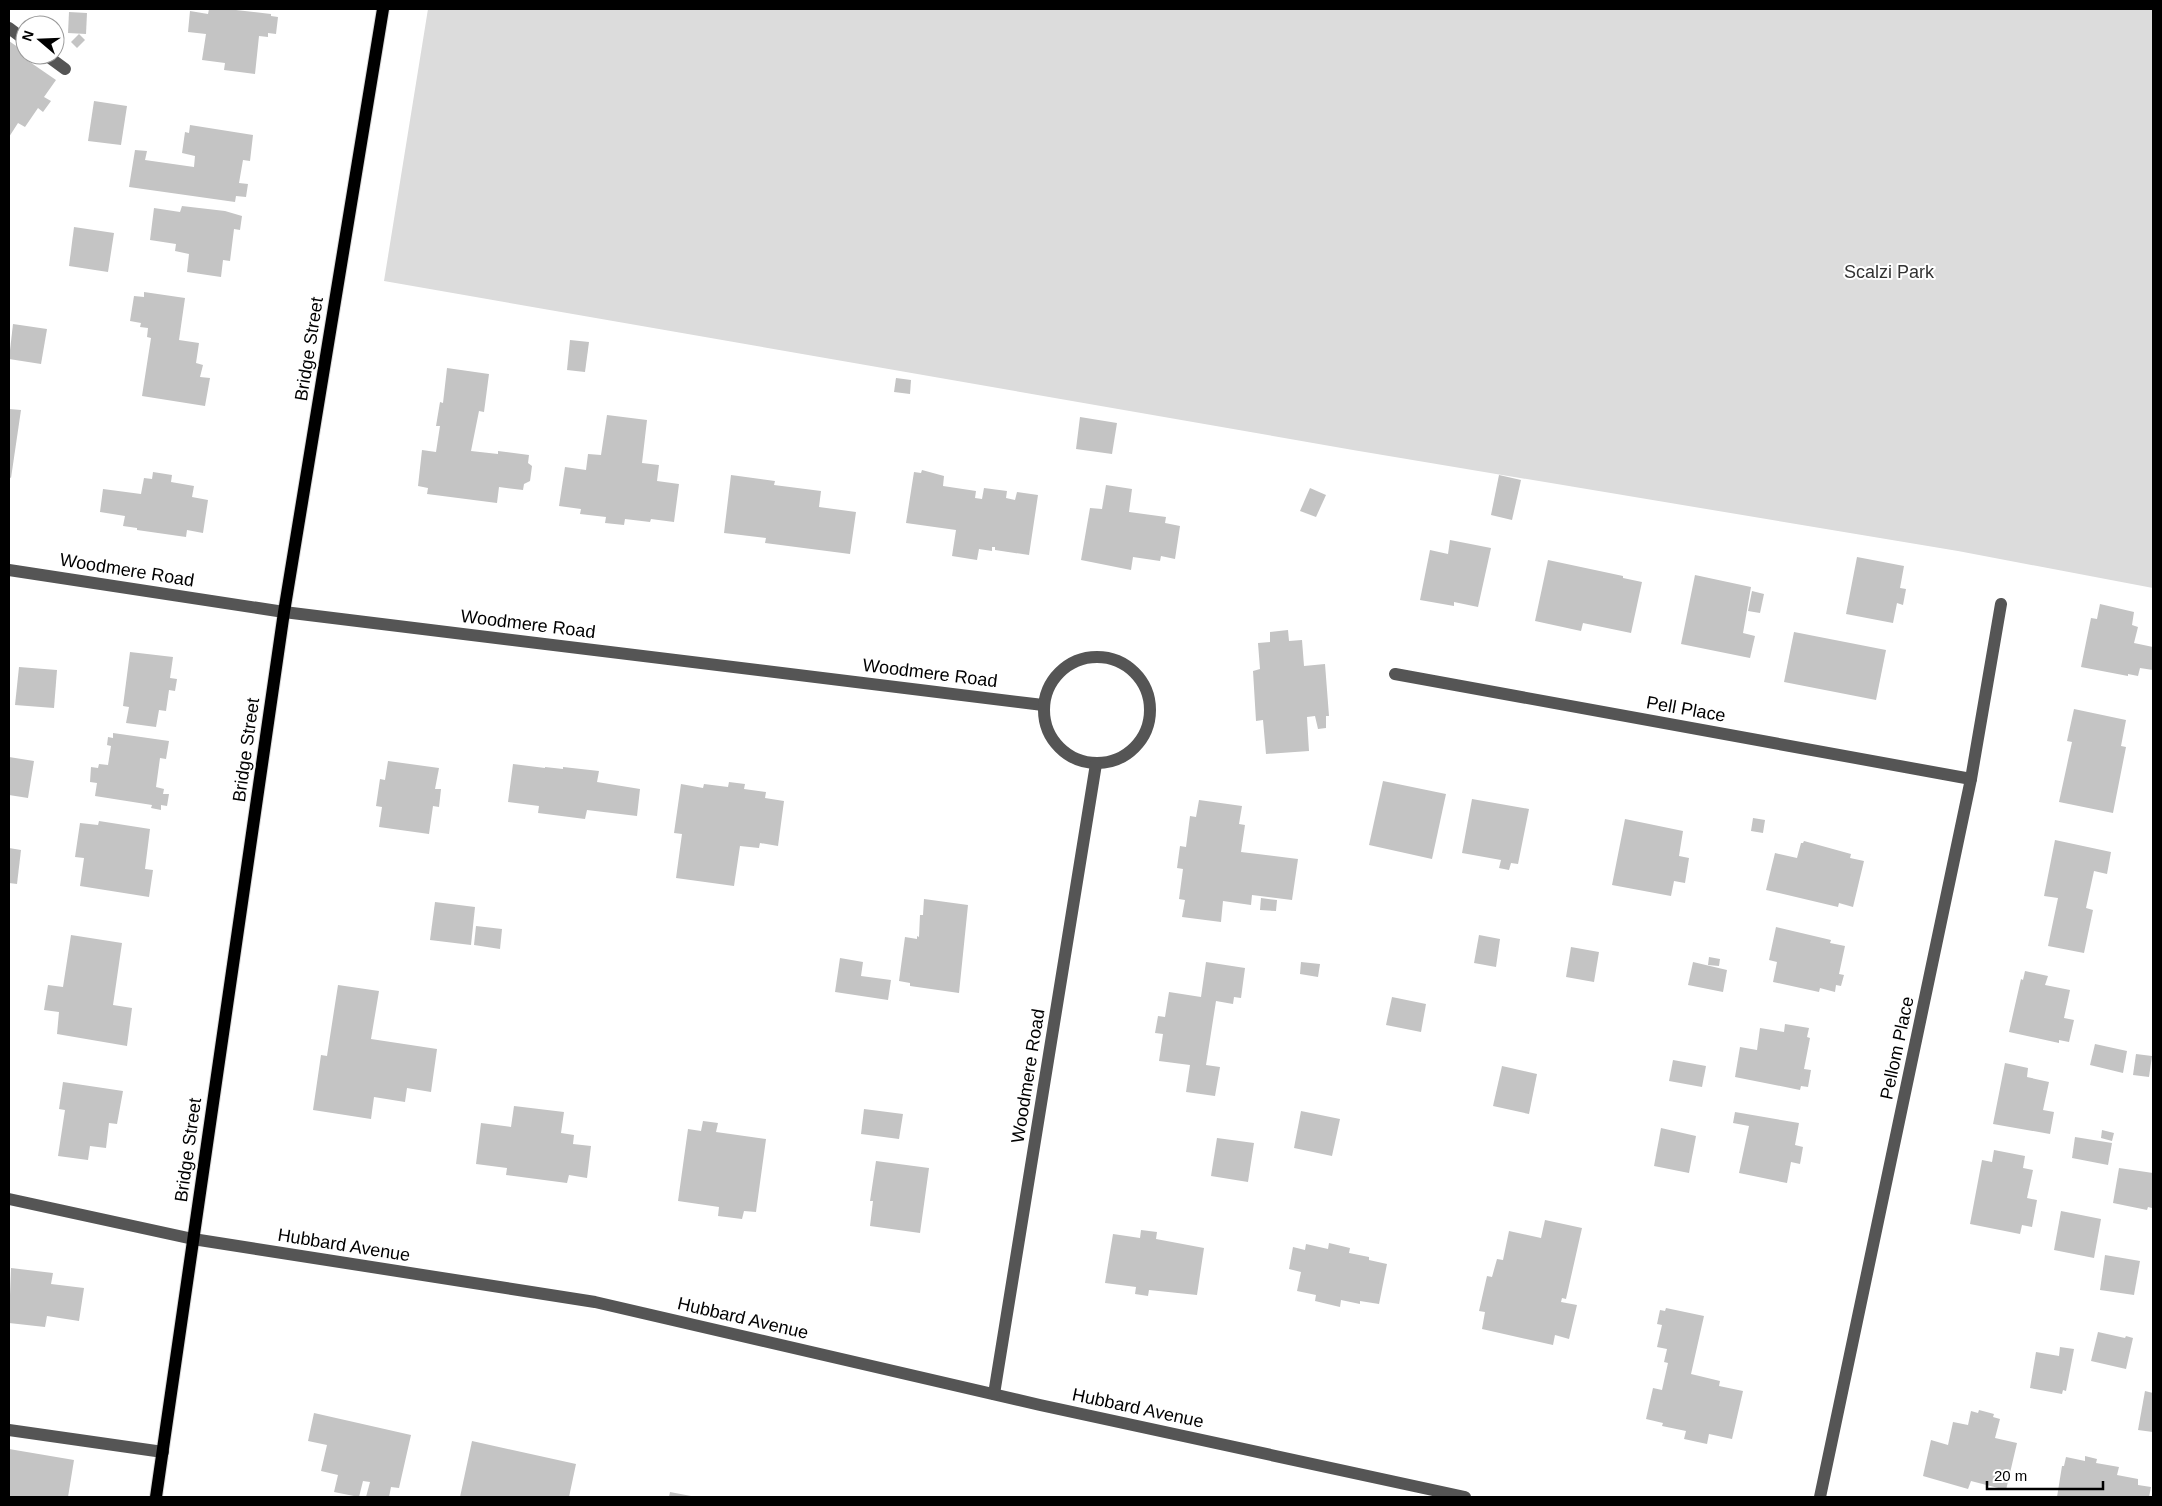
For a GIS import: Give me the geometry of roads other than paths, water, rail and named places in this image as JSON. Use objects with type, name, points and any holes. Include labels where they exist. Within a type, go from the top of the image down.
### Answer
[{"type":"main road","name":"Bridge Street","points":[[156,1497],[284,612],[383,9]]},
{"type":"street","points":[[60,65],[65,69]]},
{"type":"street","name":"Woodmere Road","points":[[9,570],[284,612],[1044,705]]},
{"type":"street","name":"Pellom Place","points":[[1820,1497],[1971,779],[2002,604]]},
{"type":"street","points":[[1089,657],[1112,659],[1132,670],[1146,690],[1151,712],[1149,724],[1144,735],[1129,753],[1108,762],[1096,764],[1075,759],[1057,746],[1050,737],[1046,727],[1044,705],[1046,693],[1055,678],[1067,665],[1089,657]]},
{"type":"street","name":"Pell Place","points":[[1395,674],[1971,779]]},
{"type":"street","name":"Woodmere Road","points":[[994,1394],[1096,764]]},
{"type":"street","name":"Hubbard Avenue","points":[[9,1199],[193,1239],[595,1302],[994,1394],[1465,1497]]},
{"type":"street","points":[[9,1430],[163,1452]]},
{"type":"park label","name":"Scalzi Park","points":[[1889,272]]}]
